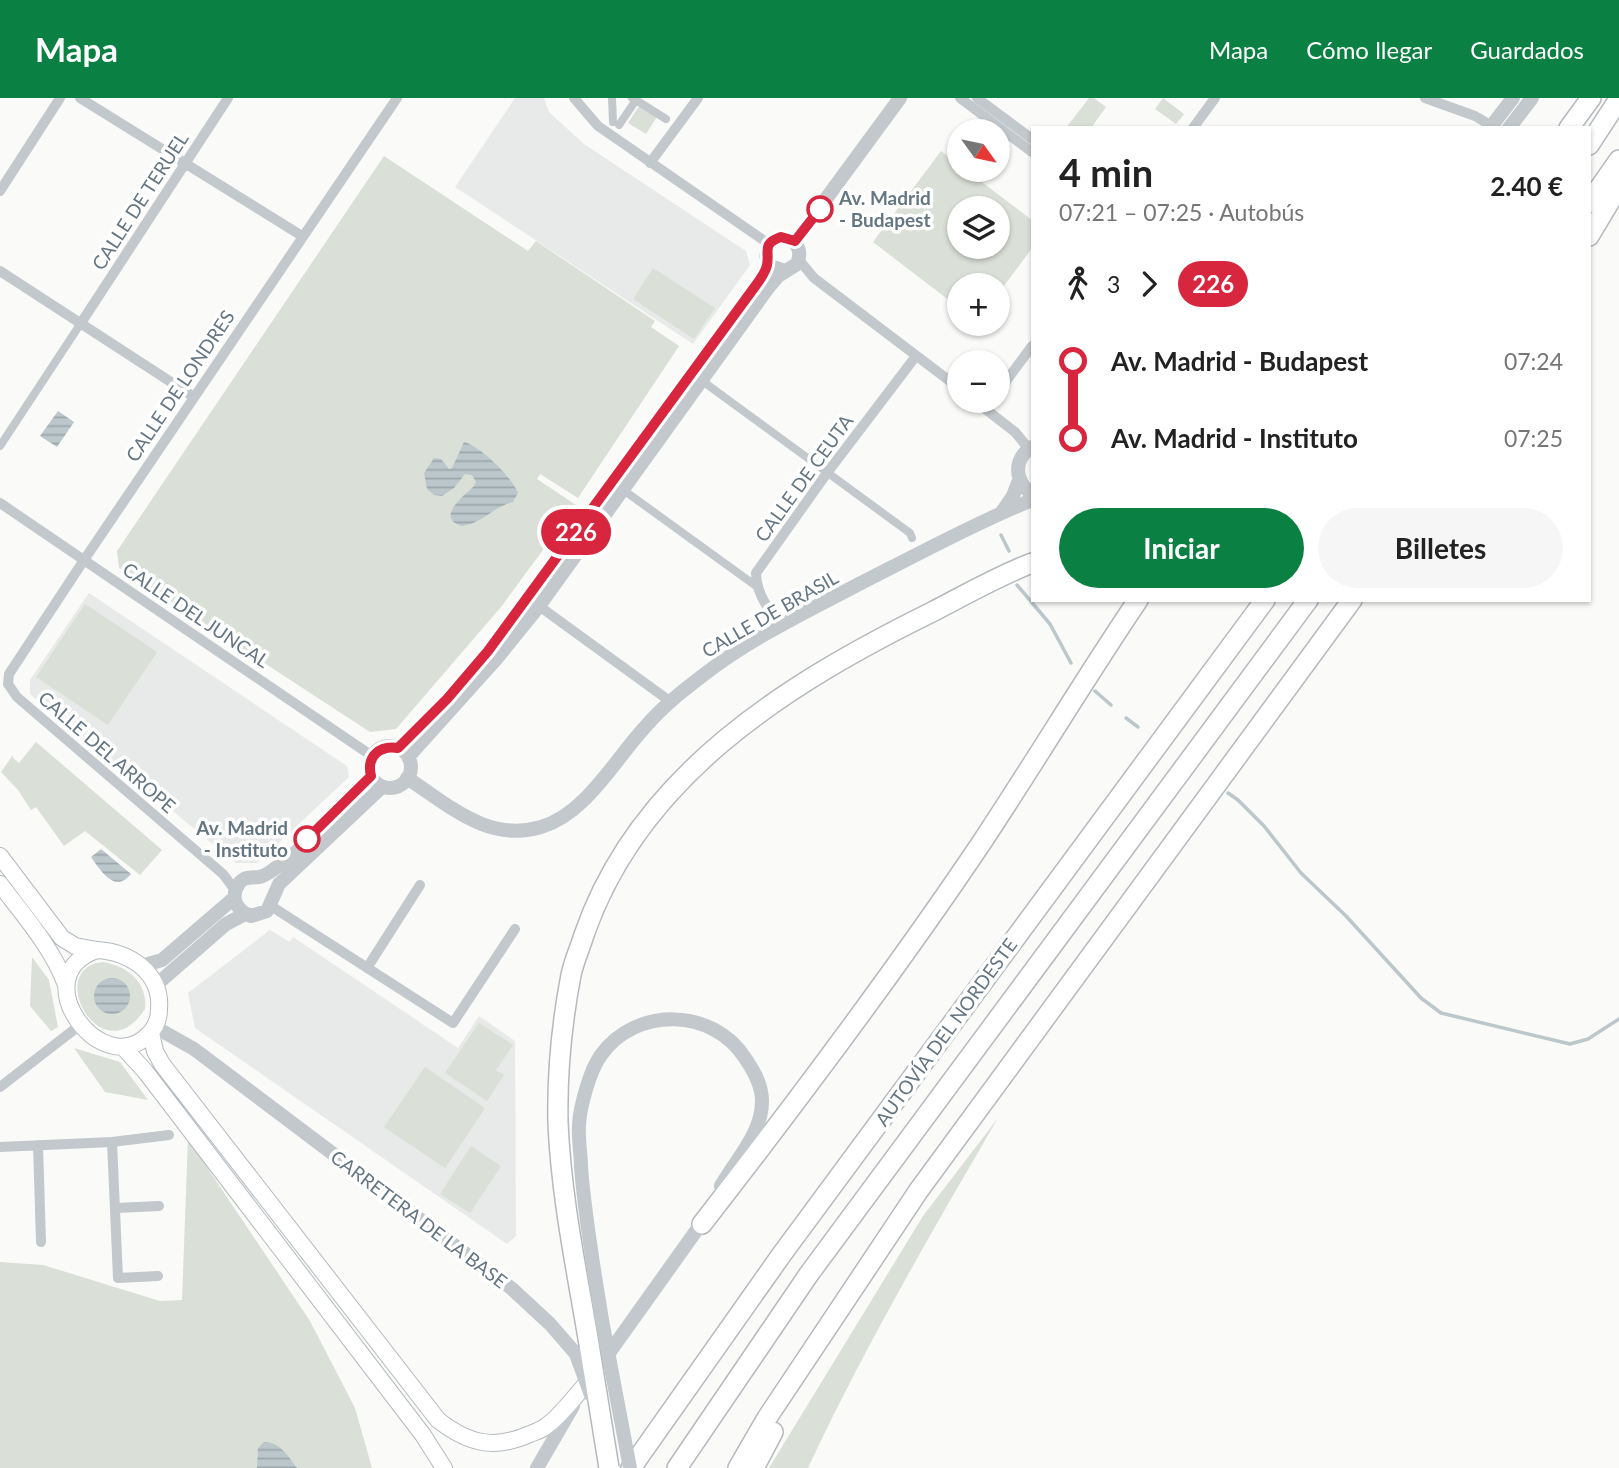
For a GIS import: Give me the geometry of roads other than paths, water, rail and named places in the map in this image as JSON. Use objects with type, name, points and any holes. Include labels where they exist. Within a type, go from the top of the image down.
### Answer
[{"type":"highway","points":[[1570,126],[1591,98]]},
{"type":"highway","points":[[1591,142],[1619,99]]},
{"type":"highway","points":[[1591,200],[1619,160]]},
{"type":"highway","points":[[1591,233],[1619,186]]},
{"type":"highway","points":[[609,1468],[565,1205],[558,1122],[561,1058],[571,973],[596,901],[623,854],[655,807],[684,775],[750,720],[805,682],[893,631],[1031,563]]},
{"type":"highway","points":[[702,1224],[842,1040],[982,842],[1089,672],[1137,602]]},
{"type":"highway","name":"AUTOVÍA DEL NORDESTE","points":[[630,1468],[782,1254],[1264,602]]},
{"type":"highway","name":"AUTOVÍA DEL NORDESTE","points":[[677,1468],[809,1274],[1307,602]]},
{"type":"highway","points":[[738,1468],[767,1418],[919,1189],[1351,602]]},
{"type":"highway","points":[[754,1468],[776,1426],[840,1324],[919,1189]]},
{"type":"main road","points":[[0,856],[62,938],[75,946],[120,954],[141,966],[156,985],[160,998],[159,1014],[153,1030],[139,1044],[123,1047],[105,1043],[80,1025],[70,1009],[59,966],[0,884]]},
{"type":"main road","points":[[66,985],[70,969],[79,958],[97,950]]},
{"type":"main road","points":[[153,1030],[155,1051],[162,1064],[438,1420],[454,1433],[480,1443],[496,1444],[519,1439],[545,1427],[587,1383]]},
{"type":"main road","points":[[123,1047],[145,1071],[423,1435],[444,1468]]},
{"type":"street","points":[[0,191],[60,98]]},
{"type":"street","points":[[80,98],[302,236]]},
{"type":"street","name":"CALLE DE TERUEL","points":[[81,323],[228,98]]},
{"type":"street","points":[[382,98],[394,101]]},
{"type":"street","points":[[574,98],[598,126],[769,244]]},
{"type":"street","points":[[612,98],[616,124],[634,99],[666,120]]},
{"type":"street","points":[[650,163],[698,98]]},
{"type":"street","points":[[795,241],[900,98]]},
{"type":"street","points":[[960,98],[1031,151]]},
{"type":"street","points":[[977,98],[1031,138]]},
{"type":"street","points":[[1194,126],[1215,98]]},
{"type":"street","points":[[1425,98],[1475,116],[1490,126]]},
{"type":"street","points":[[1492,126],[1514,98]]},
{"type":"street","points":[[1510,126],[1531,98]]},
{"type":"street","name":"CALLE DE LONDRES","points":[[17,697],[8,684],[15,662],[394,101]]},
{"type":"street","points":[[403,753],[472,688],[759,281],[768,262],[766,250],[769,244],[781,237],[795,241],[799,247],[799,260],[794,267],[778,276],[622,489],[533,602]]},
{"type":"street","points":[[799,260],[814,278],[947,379]]},
{"type":"street","points":[[768,262],[775,269],[785,271]]},
{"type":"street","points":[[0,271],[194,397]]},
{"type":"street","points":[[0,446],[81,323]]},
{"type":"street","points":[[1010,376],[1031,347]]},
{"type":"street","name":"CALLE DE CEUTA","points":[[756,586],[755,573],[916,356]]},
{"type":"street","points":[[701,380],[909,533],[912,538]]},
{"type":"street","points":[[994,413],[1031,448],[1019,463],[1019,480],[1013,496],[1002,512]]},
{"type":"street","points":[[1019,480],[1031,493]]},
{"type":"street","points":[[622,489],[756,586],[780,626]]},
{"type":"street","name":"CALLE DE BRASIL","points":[[407,778],[467,819],[482,826],[511,832],[540,827],[562,819],[573,810],[648,723],[737,652],[780,626],[1002,512],[1031,500]]},
{"type":"street","name":"CALLE DEL JUNCAL","points":[[0,503],[372,756]]},
{"type":"street","points":[[533,602],[671,702]]},
{"type":"street","name":"CALLE DEL ARROPE","points":[[17,697],[223,874],[235,894]]},
{"type":"street","points":[[388,746],[403,753],[411,765],[407,778],[400,786],[382,787],[371,776],[369,765],[372,756],[388,746]]},
{"type":"street","points":[[260,877],[281,864],[371,776]]},
{"type":"street","points":[[235,894],[240,910],[245,914],[262,914],[288,874],[382,787]]},
{"type":"street","points":[[141,966],[162,960],[235,894],[238,884],[248,877],[260,877],[267,880],[272,899],[367,968],[453,1023],[515,929]]},
{"type":"street","points":[[367,968],[420,886]]},
{"type":"street","points":[[156,985],[226,924],[245,914]]},
{"type":"street","points":[[537,1468],[587,1383],[702,1224],[723,1183],[754,1136],[762,1102],[756,1074],[738,1047],[714,1027],[684,1019],[656,1019],[625,1032],[601,1054],[590,1079],[579,1125],[584,1203],[602,1320],[630,1468]]},
{"type":"street","points":[[0,1087],[80,1025]]},
{"type":"street","name":"CARRETERA DE LA BASE","points":[[153,1030],[194,1049],[511,1288],[550,1324],[576,1354],[590,1394],[609,1468]]},
{"type":"street","points":[[0,1147],[112,1142],[169,1135]]},
{"type":"street","points":[[112,1142],[118,1278],[158,1276]]},
{"type":"street","points":[[38,1145],[41,1242]]},
{"type":"street","points":[[116,1208],[159,1206]]},
{"type":"waterway","points":[[1001,535],[1009,551]]},
{"type":"waterway","points":[[1017,585],[1031,602]]},
{"type":"waterway","points":[[1031,602],[1050,624],[1071,663]]},
{"type":"waterway","points":[[1095,691],[1111,705]]},
{"type":"waterway","points":[[1126,718],[1138,727]]},
{"type":"waterway","points":[[1228,793],[1264,826],[1301,873],[1346,916],[1421,998],[1441,1013],[1570,1044],[1588,1039],[1619,1019]]},
{"type":"place","name":"Av. Madrid - Budapest","points":[[820,209]]},
{"type":"place","name":"Av. Madrid - Instituto","points":[[307,839]]}]
